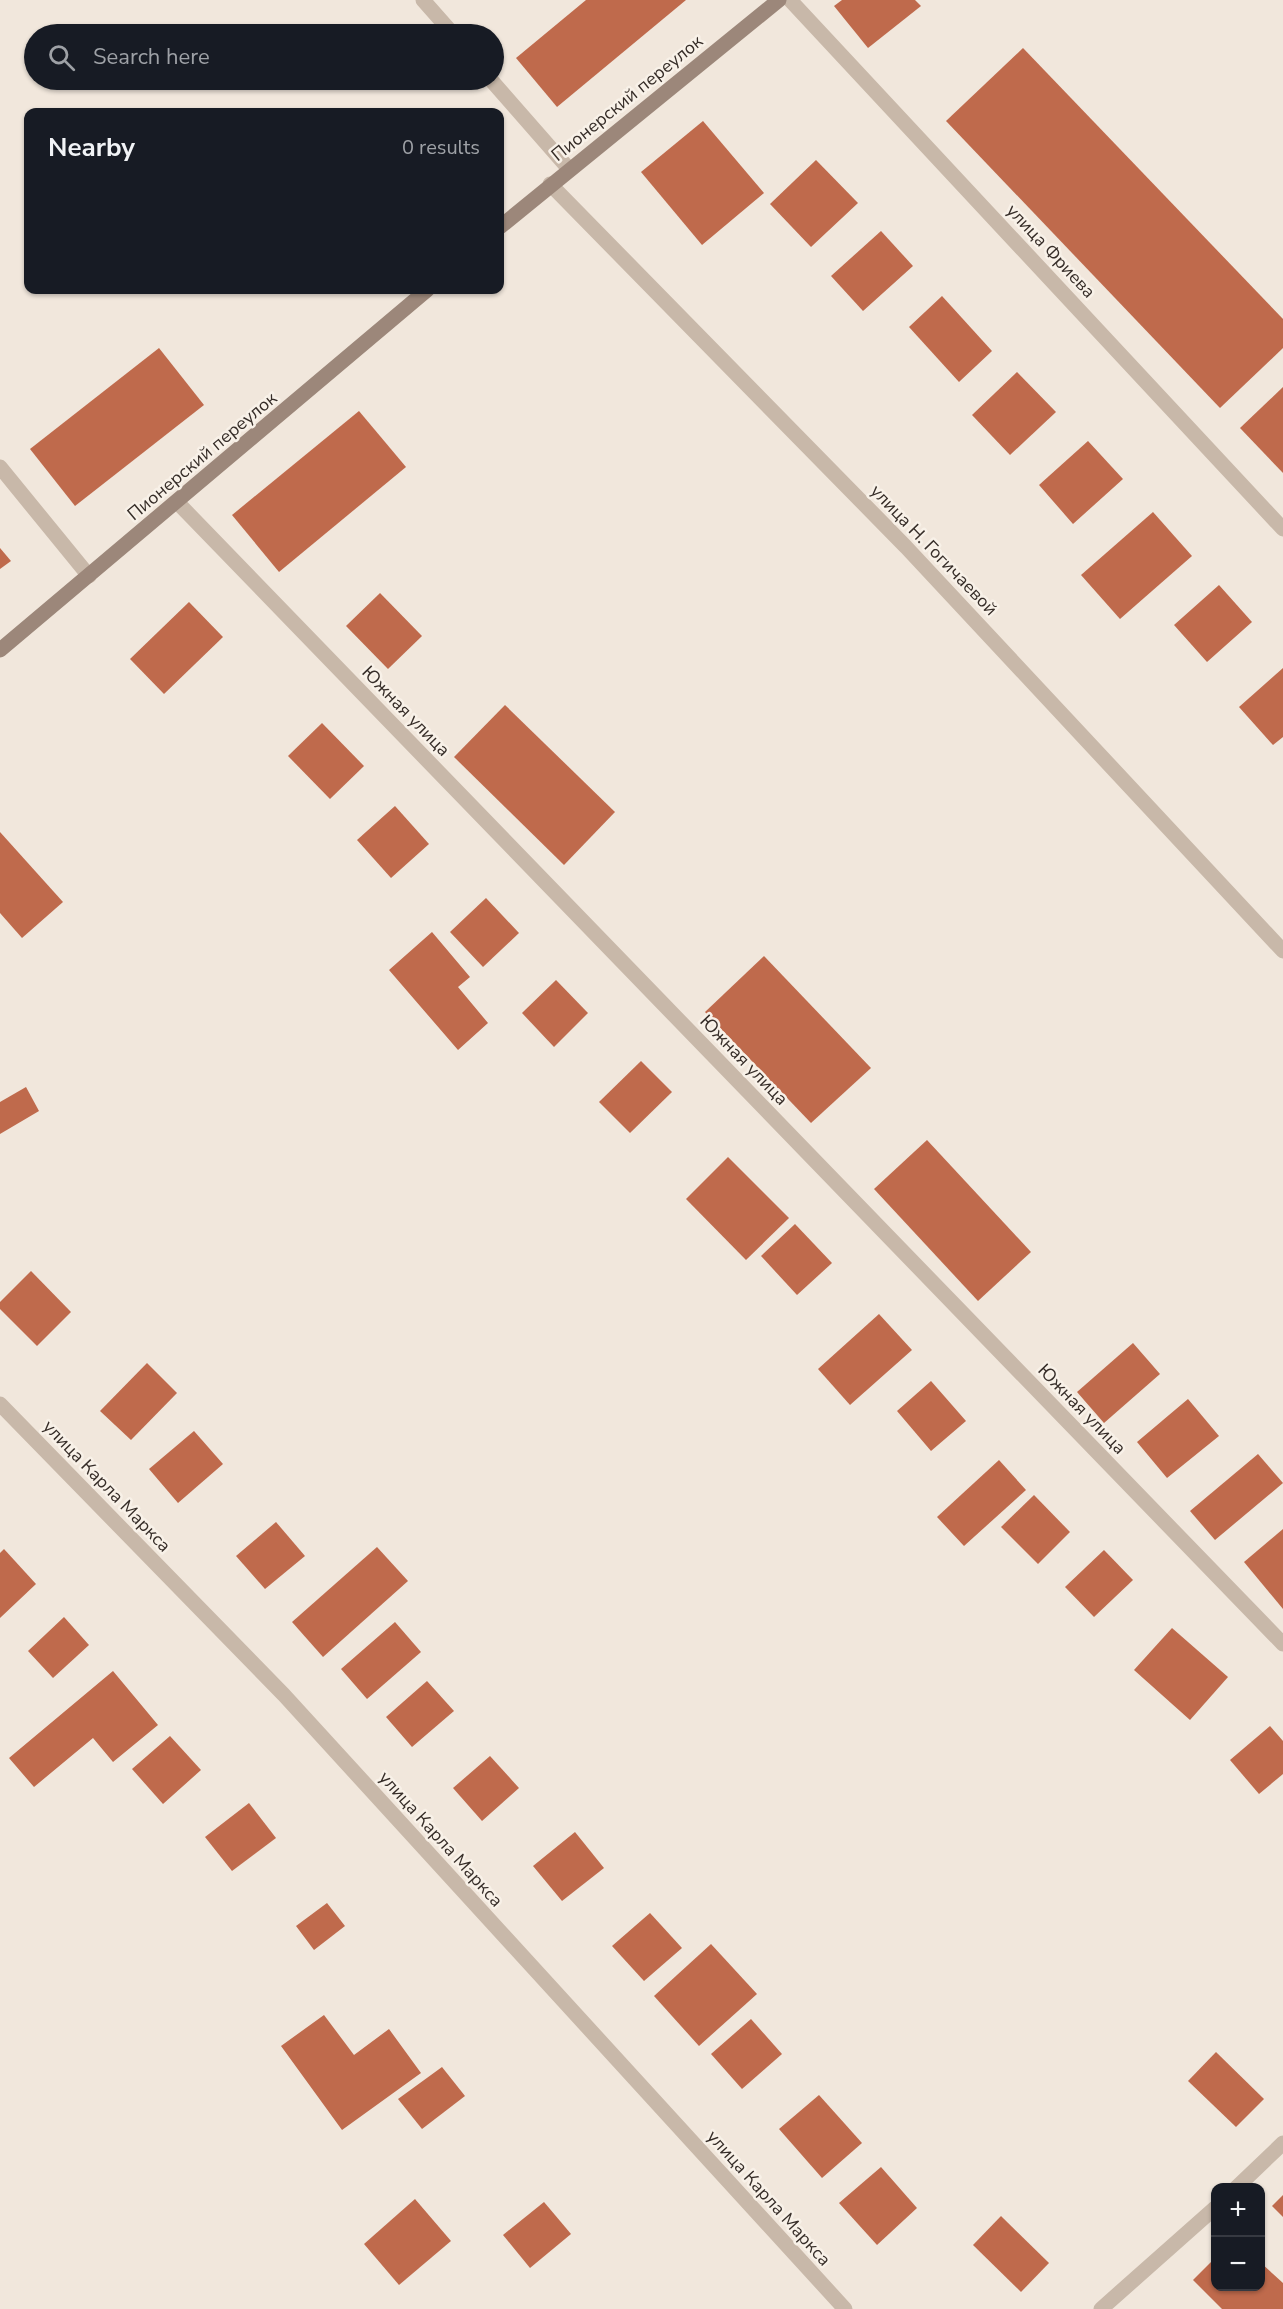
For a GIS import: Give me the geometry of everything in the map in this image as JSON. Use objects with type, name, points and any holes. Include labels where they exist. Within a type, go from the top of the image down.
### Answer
[{"type":"street","points":[[423,0],[444,24]]},
{"type":"street","name":"Пионерский переулок","points":[[504,224],[568,169],[779,0]]},
{"type":"street","name":"улица Фриева","points":[[790,0],[1283,529]]},
{"type":"street","points":[[500,90],[568,169]]},
{"type":"street","name":"улица Н. Гогичаевой","points":[[550,184],[906,546],[1283,951]]},
{"type":"street","name":"Пионерский переулок","points":[[0,650],[178,503],[422,294]]},
{"type":"street","points":[[0,467],[88,576]]},
{"type":"street","name":"Южная улица","points":[[178,503],[1283,1644]]},
{"type":"street","name":"улица Карла Маркса","points":[[0,1404],[284,1695],[845,2309]]},
{"type":"street","points":[[1240,2183],[1283,2143]]},
{"type":"street","points":[[1101,2309],[1211,2211]]},
{"type":"building","points":[[586,0],[686,0],[557,107],[516,58]]},
{"type":"building","points":[[842,0],[915,0],[921,6],[868,48],[834,6]]},
{"type":"building","points":[[1023,48],[1283,319],[1283,348],[1220,408],[946,121]]},
{"type":"building","points":[[703,121],[764,193],[702,245],[641,172]]},
{"type":"building","points":[[816,160],[858,203],[811,247],[770,204]]},
{"type":"building","points":[[881,231],[913,266],[863,311],[831,276]]},
{"type":"building","points":[[942,296],[992,351],[959,382],[909,327]]},
{"type":"building","points":[[159,348],[204,405],[75,506],[30,449]]},
{"type":"building","points":[[1017,372],[1056,412],[1010,455],[972,415]]},
{"type":"building","points":[[1283,387],[1283,473],[1240,428]]},
{"type":"building","points":[[359,411],[406,467],[279,572],[232,515]]},
{"type":"building","points":[[1088,441],[1123,479],[1073,524],[1039,485]]},
{"type":"building","points":[[1153,512],[1192,556],[1120,619],[1081,575]]},
{"type":"building","points":[[0,548],[11,561],[0,569]]},
{"type":"building","points":[[1219,585],[1252,622],[1207,662],[1174,625]]},
{"type":"building","points":[[380,593],[422,636],[388,669],[346,626]]},
{"type":"building","points":[[189,602],[223,637],[164,694],[130,659]]},
{"type":"building","points":[[1283,668],[1283,737],[1273,745],[1239,707]]},
{"type":"building","points":[[505,705],[615,812],[564,865],[454,757]]},
{"type":"building","points":[[322,723],[364,766],[330,799],[288,756]]},
{"type":"building","points":[[395,806],[429,844],[391,878],[357,840]]},
{"type":"building","points":[[0,832],[63,902],[22,938],[0,913]]},
{"type":"building","points":[[486,898],[519,933],[483,967],[450,932]]},
{"type":"building","points":[[432,932],[470,977],[458,987],[488,1023],[458,1050],[389,970]]},
{"type":"building","points":[[764,956],[871,1068],[811,1123],[705,1012]]},
{"type":"building","points":[[556,980],[588,1013],[554,1047],[522,1013]]},
{"type":"building","points":[[641,1061],[672,1092],[630,1133],[599,1102]]},
{"type":"building","points":[[26,1087],[39,1111],[0,1134],[0,1102]]},
{"type":"building","points":[[927,1140],[1031,1252],[978,1301],[874,1189]]},
{"type":"building","points":[[728,1157],[789,1218],[746,1260],[686,1199]]},
{"type":"building","points":[[795,1224],[832,1263],[797,1295],[761,1256]]},
{"type":"building","points":[[31,1271],[71,1312],[37,1346],[0,1309],[0,1302]]},
{"type":"building","points":[[879,1314],[912,1350],[850,1405],[818,1369]]},
{"type":"building","points":[[1133,1343],[1160,1374],[1104,1423],[1077,1392]]},
{"type":"building","points":[[147,1363],[177,1393],[131,1440],[100,1411]]},
{"type":"building","points":[[931,1381],[966,1421],[931,1451],[897,1411]]},
{"type":"building","points":[[1188,1399],[1219,1436],[1167,1478],[1137,1442]]},
{"type":"building","points":[[194,1431],[223,1464],[178,1503],[149,1469]]},
{"type":"building","points":[[1258,1454],[1283,1483],[1215,1540],[1190,1511]]},
{"type":"building","points":[[999,1460],[1026,1490],[964,1546],[937,1517]]},
{"type":"building","points":[[1034,1495],[1070,1532],[1038,1564],[1001,1527]]},
{"type":"building","points":[[276,1522],[305,1556],[265,1589],[236,1556]]},
{"type":"building","points":[[1283,1529],[1283,1609],[1244,1562]]},
{"type":"building","points":[[377,1547],[408,1581],[323,1657],[292,1622]]},
{"type":"building","points":[[4,1549],[36,1584],[0,1618],[0,1553]]},
{"type":"building","points":[[1104,1550],[1133,1580],[1094,1617],[1065,1587]]},
{"type":"building","points":[[64,1617],[89,1645],[53,1678],[28,1651]]},
{"type":"building","points":[[395,1622],[421,1652],[367,1699],[341,1669]]},
{"type":"building","points":[[1172,1628],[1228,1677],[1190,1720],[1134,1670]]},
{"type":"building","points":[[113,1671],[158,1725],[113,1762],[93,1738],[34,1787],[9,1758]]},
{"type":"building","points":[[427,1681],[454,1711],[412,1747],[386,1717]]},
{"type":"building","points":[[1270,1726],[1283,1741],[1283,1774],[1259,1794],[1230,1760]]},
{"type":"building","points":[[170,1736],[201,1770],[163,1804],[132,1769]]},
{"type":"building","points":[[490,1756],[519,1788],[482,1821],[453,1788]]},
{"type":"building","points":[[249,1803],[276,1838],[232,1871],[205,1837]]},
{"type":"building","points":[[575,1832],[604,1868],[562,1901],[533,1866]]},
{"type":"building","points":[[327,1903],[345,1926],[314,1950],[296,1926]]},
{"type":"building","points":[[650,1913],[682,1948],[644,1981],[612,1946]]},
{"type":"building","points":[[711,1944],[757,1994],[699,2046],[654,1996]]},
{"type":"building","points":[[324,2015],[354,2055],[389,2029],[421,2073],[342,2130],[281,2046]]},
{"type":"building","points":[[751,2019],[782,2054],[742,2089],[711,2054]]},
{"type":"building","points":[[1216,2052],[1264,2099],[1236,2127],[1188,2081]]},
{"type":"building","points":[[442,2067],[465,2096],[422,2129],[398,2099]]},
{"type":"building","points":[[819,2095],[862,2143],[822,2178],[779,2129]]},
{"type":"building","points":[[881,2167],[917,2208],[877,2245],[839,2203]]},
{"type":"building","points":[[1283,2195],[1283,2217],[1272,2206]]},
{"type":"building","points":[[415,2199],[451,2241],[399,2285],[364,2244]]},
{"type":"building","points":[[544,2202],[571,2234],[530,2268],[503,2235]]},
{"type":"building","points":[[1001,2216],[1049,2263],[1021,2292],[973,2245]]},
{"type":"building","points":[[1211,2262],[1211,2291],[1265,2291],[1265,2267],[1283,2283],[1283,2309],[1222,2309],[1193,2280]]}]
